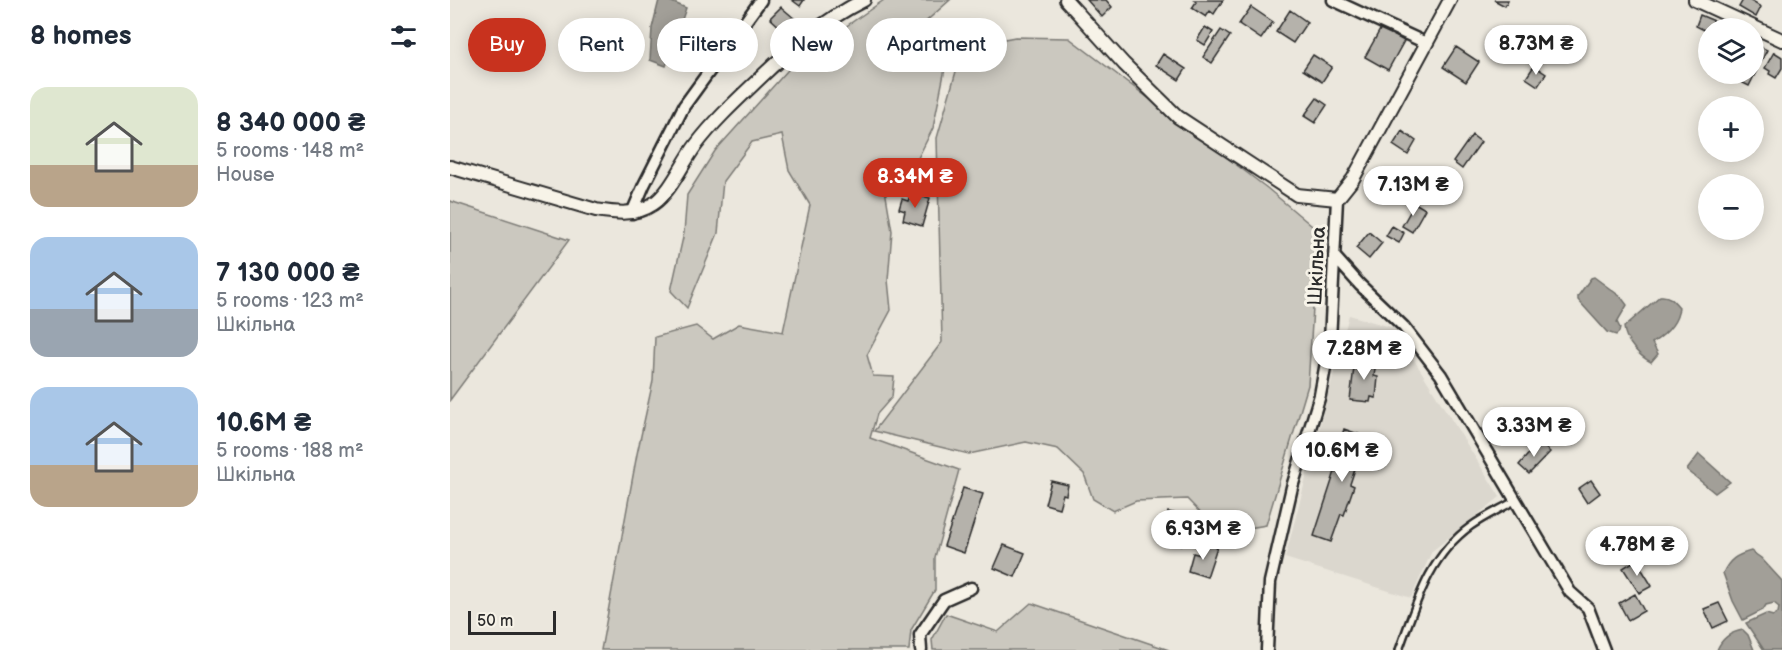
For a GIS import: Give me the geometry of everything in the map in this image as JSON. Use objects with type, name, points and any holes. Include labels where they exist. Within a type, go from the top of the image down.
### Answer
[{"type":"street","points":[[632,213],[684,106],[761,0]]},
{"type":"street","points":[[450,167],[596,210],[632,213],[655,203],[696,145],[728,108],[794,46],[840,12],[864,0]]},
{"type":"street","points":[[1333,0],[1426,43]]},
{"type":"street","points":[[1070,2],[1124,64],[1178,117],[1297,195],[1337,199],[1353,179],[1450,0]]},
{"type":"street","points":[[1695,0],[1782,40]]},
{"type":"street","name":"Шкільна","points":[[1267,650],[1270,582],[1292,487],[1320,395],[1330,341],[1337,199]]},
{"type":"street","points":[[1334,256],[1360,285],[1404,327],[1441,375],[1570,592],[1588,608],[1605,650]]},
{"type":"street","points":[[921,650],[920,635],[944,600],[971,588]]},
{"type":"lane","points":[[1399,650],[1424,583],[1445,549],[1471,526],[1516,500]]},
{"type":"shaded area","points":[[659,0],[667,0],[686,8],[683,18],[657,18],[657,63],[650,60],[652,28]]},
{"type":"shaded area","points":[[884,0],[950,0],[930,18],[866,18],[866,72],[944,72],[933,128],[917,160],[883,178],[892,231],[888,280],[891,310],[867,355],[873,376],[894,377],[892,397],[877,414],[870,438],[959,470],[935,557],[935,590],[911,630],[909,650],[601,650],[637,454],[653,381],[655,337],[696,326],[713,339],[739,324],[783,332],[810,205],[789,170],[782,135],[752,142],[723,181],[718,233],[687,308],[671,291],[684,233],[687,195],[715,151],[786,72],[854,72],[854,21]]},
{"type":"shaded area","points":[[1069,38],[1267,188],[1318,231],[1308,385],[1266,525],[1220,533],[1187,499],[1136,501],[1113,511],[1093,499],[1084,474],[1058,449],[1026,442],[969,454],[874,431],[942,342],[937,138],[956,72],[1007,72],[1007,39]]},
{"type":"shaded area","points":[[450,201],[569,240],[450,400]]},
{"type":"shaded area","points":[[1594,277],[1621,297],[1627,305],[1617,322],[1620,328],[1616,335],[1607,332],[1578,300],[1578,296]]},
{"type":"shaded area","points":[[1660,296],[1668,297],[1679,307],[1670,328],[1652,343],[1658,354],[1651,362],[1633,348],[1624,327]]},
{"type":"shaded area","points":[[1349,315],[1394,328],[1500,497],[1432,551],[1411,598],[1285,558]]},
{"type":"shaded area","points":[[1699,454],[1730,482],[1715,493],[1687,470]]},
{"type":"shaded area","points":[[1751,551],[1761,558],[1782,581],[1782,650],[1764,650],[1746,623],[1766,614],[1773,616],[1778,613],[1779,607],[1774,603],[1766,605],[1763,610],[1743,620],[1723,573],[1734,559]]},
{"type":"shaded area","points":[[1031,603],[1169,650],[933,650],[932,640],[946,614],[998,632]]},
{"type":"shaded area","points":[[1743,630],[1748,635],[1754,650],[1717,650],[1727,636]]},
{"type":"building","points":[[792,0],[804,0],[800,6]]},
{"type":"building","points":[[1087,0],[1106,0],[1112,7],[1102,17]]},
{"type":"building","points":[[1194,0],[1223,0],[1214,14],[1210,11],[1206,17],[1192,8],[1196,2]]},
{"type":"building","points":[[1494,0],[1508,0],[1505,6]]},
{"type":"building","points":[[1743,0],[1749,0],[1761,7],[1756,17],[1739,7]]},
{"type":"building","points":[[781,7],[794,18],[770,18]]},
{"type":"building","points":[[1251,7],[1273,22],[1261,39],[1239,24]]},
{"type":"building","points":[[1290,10],[1307,22],[1293,43],[1276,32]]},
{"type":"building","points":[[1205,27],[1213,32],[1205,45],[1197,40]]},
{"type":"building","points":[[1381,28],[1404,41],[1388,70],[1365,57]]},
{"type":"building","points":[[1221,30],[1230,36],[1212,63],[1203,57]]},
{"type":"building","points":[[1456,47],[1479,62],[1466,82],[1443,67]]},
{"type":"building","points":[[1774,52],[1782,57],[1782,68],[1776,78],[1765,68]]},
{"type":"building","points":[[1163,54],[1186,69],[1179,80],[1156,65]]},
{"type":"building","points":[[1313,55],[1332,67],[1322,82],[1303,70]]},
{"type":"building","points":[[1534,66],[1546,74],[1538,86],[1526,78]]},
{"type":"building","points":[[1317,98],[1327,105],[1315,123],[1304,116]]},
{"type":"building","points":[[1402,131],[1416,141],[1408,155],[1393,145]]},
{"type":"building","points":[[1472,135],[1481,142],[1462,169],[1453,162]]},
{"type":"building","points":[[911,193],[930,198],[922,226],[903,220],[905,211],[899,209],[902,199],[908,201]]},
{"type":"building","points":[[1415,203],[1425,209],[1412,232],[1402,226]]},
{"type":"building","points":[[1392,226],[1404,233],[1399,243],[1386,236]]},
{"type":"building","points":[[1369,232],[1382,243],[1369,259],[1356,248]]},
{"type":"building","points":[[1355,359],[1376,362],[1374,376],[1378,377],[1376,398],[1371,397],[1370,402],[1350,400]]},
{"type":"building","points":[[1344,429],[1372,439],[1364,462],[1358,460],[1350,484],[1354,486],[1331,542],[1314,536],[1342,450],[1338,448]]},
{"type":"building","points":[[1539,442],[1550,452],[1529,474],[1519,465]]},
{"type":"building","points":[[1591,480],[1600,493],[1587,503],[1578,489]]},
{"type":"building","points":[[1051,481],[1068,485],[1059,508],[1045,504]]},
{"type":"building","points":[[963,488],[983,494],[964,553],[944,546]]},
{"type":"building","points":[[1168,512],[1182,515],[1177,532],[1184,534],[1181,545],[1161,539]]},
{"type":"building","points":[[1204,543],[1217,547],[1207,577],[1188,571],[1193,553],[1201,555]]},
{"type":"building","points":[[1004,545],[1025,553],[1015,577],[994,568]]},
{"type":"building","points":[[1636,560],[1652,586],[1639,593],[1623,568]]},
{"type":"building","points":[[1635,594],[1644,611],[1628,620],[1619,603]]},
{"type":"building","points":[[1719,603],[1728,621],[1713,628],[1704,609]]}]
